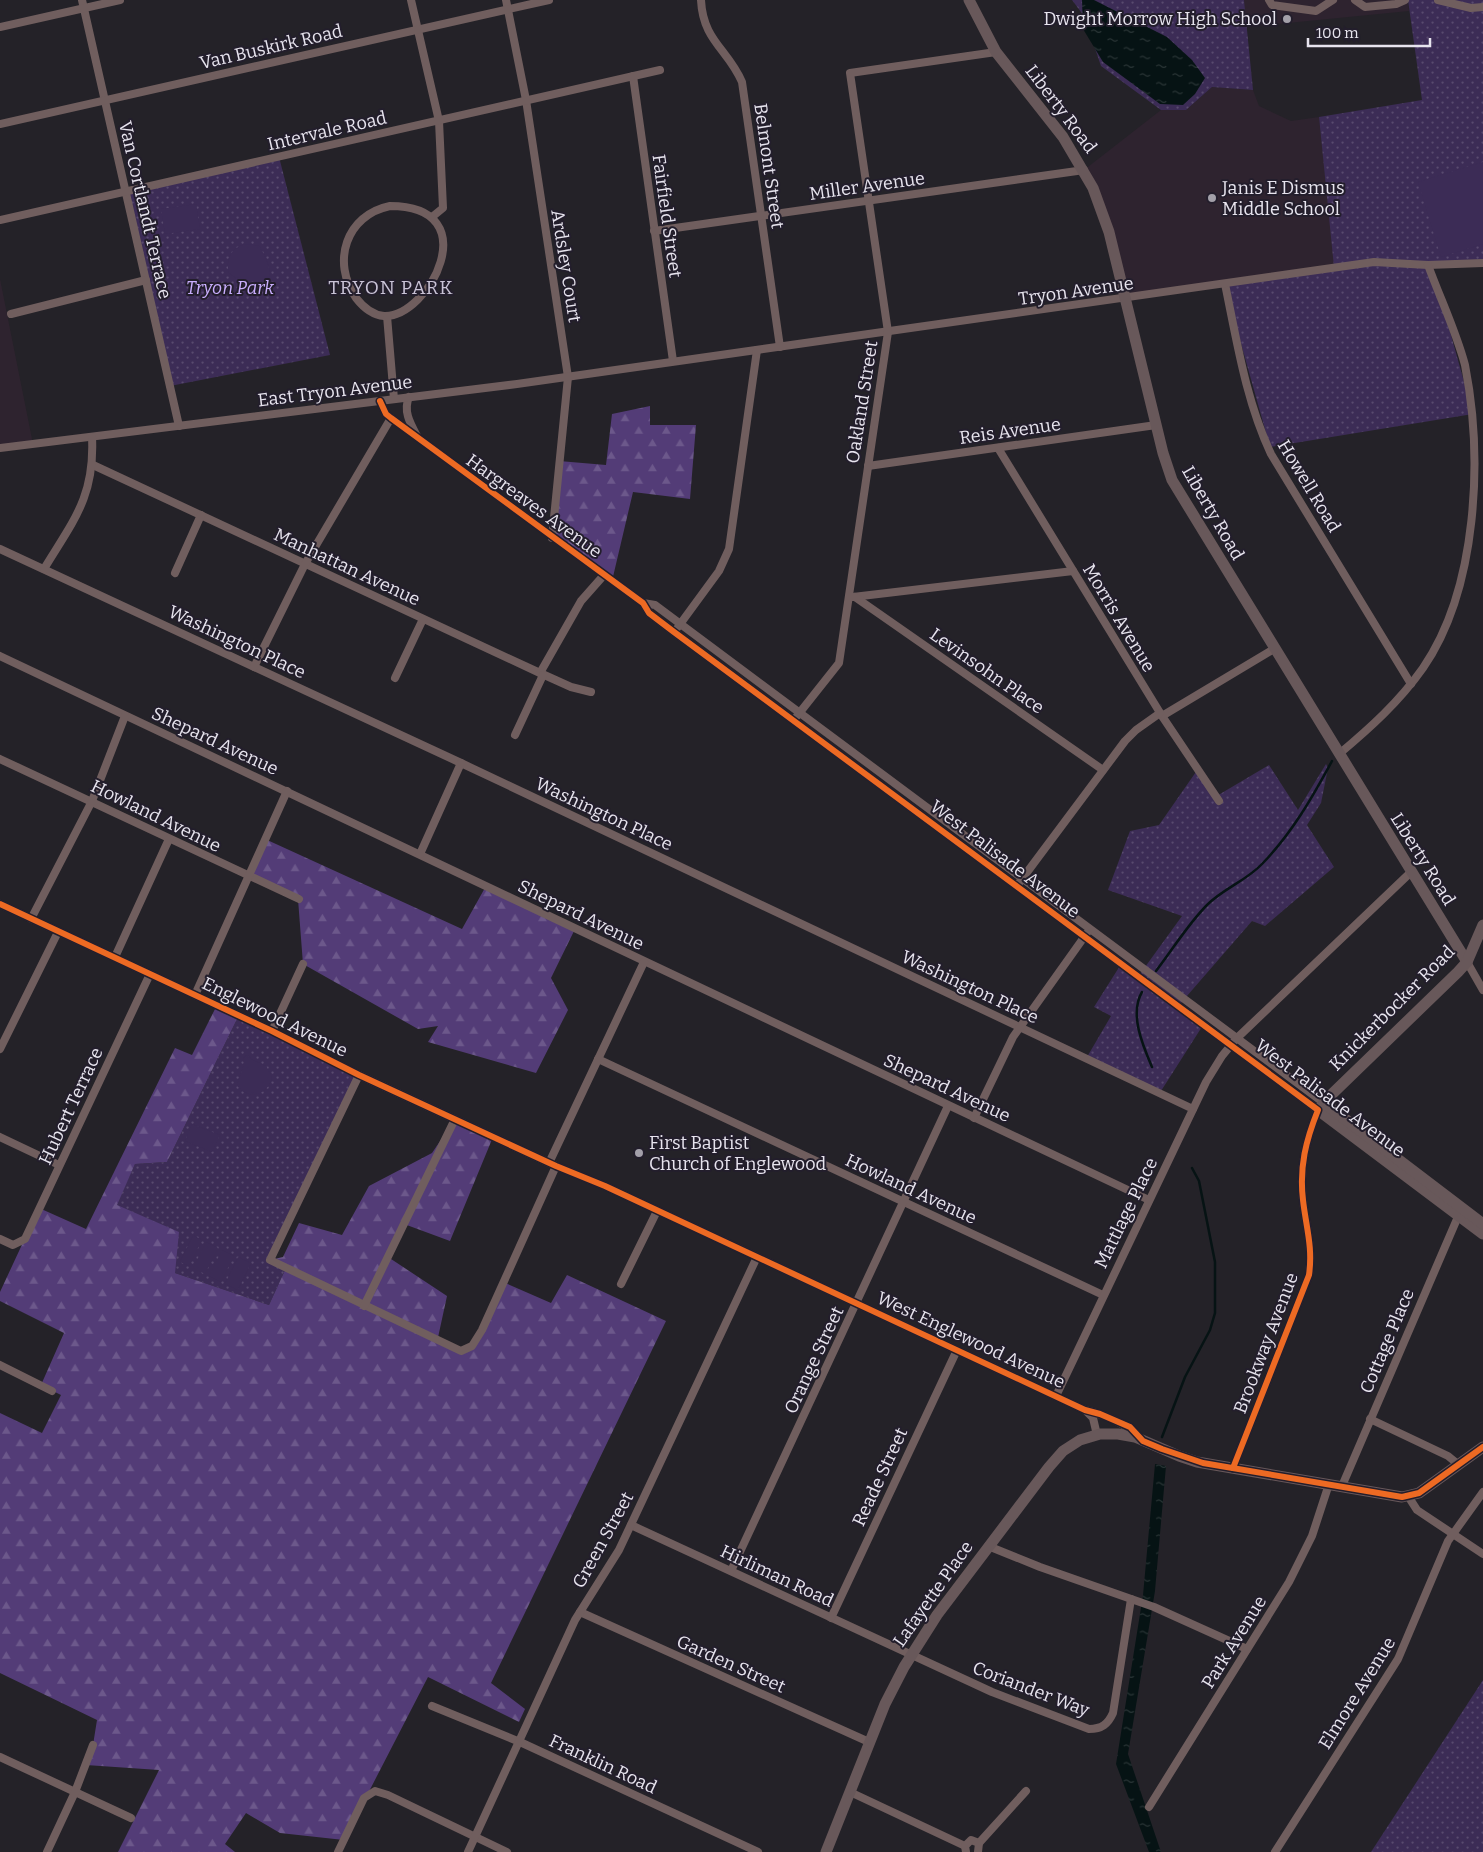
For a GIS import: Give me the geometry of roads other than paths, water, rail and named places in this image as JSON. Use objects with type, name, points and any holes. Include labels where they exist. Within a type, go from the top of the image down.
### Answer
[{"type":"main road","name":"Liberty Road","points":[[969,0],[996,52],[1063,136],[1084,170],[1101,207],[1110,232],[1156,425],[1172,480],[1410,873],[1467,962]]},
{"type":"main road","name":"Knickerbocker Road","points":[[1321,1107],[1467,962],[1483,925]]},
{"type":"main road","name":"West Palisade Avenue","points":[[1321,1107],[1460,1212],[1483,1234]]},
{"type":"main road","name":"West Palisade Avenue","points":[[1460,1212],[1483,1224]]},
{"type":"main road","name":"Lafayette Place","points":[[826,1852],[885,1704],[910,1656],[937,1615],[988,1546],[1059,1454],[1080,1440],[1097,1435],[1118,1434],[1143,1441]]},
{"type":"main road","name":"West Englewood Avenue","points":[[1143,1441],[1191,1460],[1394,1496],[1408,1496]]},
{"type":"main road","points":[[1408,1496],[1419,1493],[1483,1447]]},
{"type":"street","points":[[0,27],[83,4],[120,0]]},
{"type":"street","points":[[411,0],[439,121],[443,208],[432,217]]},
{"type":"street","name":"Ardsley Court","points":[[506,0],[526,100],[568,377],[552,538]]},
{"type":"street","name":"Van Buskirk Road","points":[[0,124],[549,0]]},
{"type":"street","name":"Belmont Street","points":[[701,0],[702,14],[710,36],[738,73],[742,82],[780,347]]},
{"type":"street","points":[[1269,0],[1272,4],[1316,11],[1333,0]]},
{"type":"street","points":[[1355,0],[1365,7],[1396,4],[1405,0]]},
{"type":"street","points":[[1438,0],[1471,8],[1483,7]]},
{"type":"street","name":"Van Cortlandt Terrace","points":[[83,4],[179,426]]},
{"type":"street","name":"Oakland Street","points":[[793,721],[839,663],[852,597],[868,466],[888,332],[850,73],[996,52]]},
{"type":"street","name":"Intervale Road","points":[[0,220],[126,193],[660,70]]},
{"type":"street","name":"Fairfield Street","points":[[633,76],[673,361]]},
{"type":"street","name":"Miller Avenue","points":[[654,231],[1084,170]]},
{"type":"street","points":[[390,206],[410,208],[432,217],[441,227],[445,239],[439,266],[421,297],[400,312],[387,316],[373,313],[366,309],[351,290],[343,268],[345,246],[349,235],[363,217],[390,206]]},
{"type":"street","name":"Tryon Avenue","points":[[673,361],[1126,299],[1374,262],[1428,265],[1483,264]]},
{"type":"street","points":[[1338,754],[1379,720],[1411,684],[1433,652],[1452,610],[1468,553],[1476,487],[1476,437],[1468,379],[1428,265]]},
{"type":"street","points":[[11,314],[146,280]]},
{"type":"street","name":"Howell Road","points":[[1225,284],[1251,404],[1271,454],[1411,684]]},
{"type":"street","points":[[387,316],[394,399]]},
{"type":"street","points":[[674,632],[719,572],[729,549],[757,350]]},
{"type":"street","name":"East Tryon Avenue","points":[[0,448],[568,377],[673,361]]},
{"type":"street","name":"Hargreaves Avenue","points":[[409,397],[407,404],[408,417],[419,440]]},
{"type":"street","name":"Hargreaves Avenue","points":[[380,401],[386,414],[391,418],[643,603],[649,613],[674,632]]},
{"type":"street","points":[[254,667],[305,564],[391,418]]},
{"type":"street","name":"Reis Avenue","points":[[868,466],[1156,425]]},
{"type":"street","points":[[44,569],[87,494],[93,465],[92,437]]},
{"type":"street","name":"Morris Avenue","points":[[998,448],[1161,715],[1219,801]]},
{"type":"street","name":"Manhattan Avenue","points":[[93,465],[570,687],[591,692]]},
{"type":"street","points":[[175,573],[201,515]]},
{"type":"street","name":"Washington Place","points":[[0,549],[461,763],[1193,1109]]},
{"type":"street","points":[[852,597],[1073,571]]},
{"type":"street","points":[[515,735],[542,674],[581,601],[604,575]]},
{"type":"street","name":"Levinsohn Place","points":[[852,597],[1102,770]]},
{"type":"street","name":"Hargreaves Avenue","points":[[643,603],[656,605],[680,624]]},
{"type":"street","points":[[395,678],[423,619]]},
{"type":"street","name":"West Palisade Avenue","points":[[680,624],[1236,1039],[1321,1107]]},
{"type":"street","name":"West Palisade Avenue","points":[[674,632],[1230,1046],[1321,1107]]},
{"type":"street","points":[[1016,886],[1102,770],[1136,730],[1274,649]]},
{"type":"street","name":"Shepard Avenue","points":[[0,656],[1149,1200]]},
{"type":"street","points":[[31,919],[92,801],[125,716]]},
{"type":"street","name":"Howland Avenue","points":[[0,759],[298,899]]},
{"type":"street","points":[[420,854],[461,763]]},
{"type":"street","points":[[195,995],[287,791]]},
{"type":"street","points":[[115,957],[169,839]]},
{"type":"street","name":"Mattlage Place","points":[[1056,1396],[1206,1082],[1230,1046],[1410,873]]},
{"type":"street","name":"Englewood Avenue","points":[[0,904],[536,1157]]},
{"type":"street","points":[[974,1118],[1003,1053],[1019,1027],[1090,930]]},
{"type":"street","points":[[0,1049],[3,1036],[58,932]]},
{"type":"street","points":[[359,1075],[270,1260],[461,1351],[472,1346],[482,1330],[598,1059],[644,962]]},
{"type":"street","name":"Liberty Road","points":[[1467,962],[1483,990]]},
{"type":"street","points":[[272,1031],[303,964]]},
{"type":"street","name":"Hubert Terrace","points":[[0,1239],[14,1244],[25,1239],[150,974]]},
{"type":"street","name":"Howland Avenue","points":[[598,1059],[1103,1295]]},
{"type":"street","name":"Orange Street","points":[[731,1571],[948,1106]]},
{"type":"street","name":"Brookway Avenue","points":[[1233,1468],[1309,1276],[1312,1249],[1303,1201],[1301,1166],[1304,1149],[1321,1107]]},
{"type":"street","points":[[364,1306],[455,1120]]},
{"type":"street","points":[[0,1137],[59,1165]]},
{"type":"street","name":"West Englewood Avenue","points":[[536,1157],[658,1211],[1085,1410],[1100,1414],[1130,1427],[1143,1441]]},
{"type":"street","points":[[621,1284],[658,1211]]},
{"type":"street","name":"Cottage Place","points":[[1342,1486],[1460,1212]]},
{"type":"street","name":"Green Street","points":[[468,1852],[580,1612],[614,1559],[631,1525],[757,1257]]},
{"type":"street","name":"Reade Street","points":[[831,1618],[957,1350]]},
{"type":"street","points":[[0,1365],[52,1391]]},
{"type":"street","points":[[1085,1410],[1093,1418],[1097,1435]]},
{"type":"street","points":[[1370,1419],[1448,1456],[1459,1465]]},
{"type":"street","name":"Park Avenue","points":[[1149,1807],[1248,1649],[1301,1559],[1329,1484]]},
{"type":"street","name":"Elmore Avenue","points":[[1275,1852],[1398,1659],[1452,1533],[1483,1492]]},
{"type":"street","points":[[1408,1496],[1417,1510],[1483,1554]]},
{"type":"street","name":"Hirliman Road","points":[[631,1525],[910,1656]]},
{"type":"street","points":[[988,1546],[1040,1567],[1154,1607],[1248,1649]]},
{"type":"street","name":"Coriander Way","points":[[910,1656],[992,1692],[1081,1727],[1098,1729],[1108,1723],[1112,1713],[1132,1600]]},
{"type":"street","name":"Garden Street","points":[[580,1612],[870,1742]]},
{"type":"street","name":"Franklin Road","points":[[432,1706],[520,1742],[758,1852]]},
{"type":"street","points":[[47,1852],[75,1792],[93,1745]]},
{"type":"street","points":[[0,1757],[131,1818]]},
{"type":"street","points":[[978,1852],[979,1843],[1026,1791]]},
{"type":"street","points":[[338,1852],[364,1798],[370,1793],[380,1792],[507,1852]]},
{"type":"street","points":[[850,1792],[965,1849],[971,1840],[979,1843]]},
{"type":"water","points":[[1082,0],[1094,0],[1167,37],[1192,60],[1205,78],[1195,94],[1183,105],[1160,104],[1103,62],[1083,29]]},
{"type":"water","points":[[1155,1464],[1166,1466],[1155,1591],[1128,1754],[1161,1852],[1149,1852],[1116,1764],[1143,1595]]},
{"type":"waterway","points":[[1156,971],[1200,912],[1214,899],[1256,870],[1273,852],[1301,815],[1332,761]]},
{"type":"waterway","points":[[1142,992],[1138,1001],[1137,1020],[1141,1040],[1152,1067]]},
{"type":"waterway","points":[[1162,1437],[1185,1377],[1210,1330],[1215,1313],[1215,1262],[1199,1181],[1192,1168]]},
{"type":"place","name":"Dwight Morrow High School","points":[[1287,19]]},
{"type":"place","name":"Janis E Dismus Middle School","points":[[1212,198]]},
{"type":"place","name":"First Baptist Church of Englewood","points":[[639,1153]]},
{"type":"district","name":"TRYON PARK","points":[[391,287]]},
{"type":"park label","name":"Tryon Park","points":[[230,288]]}]
